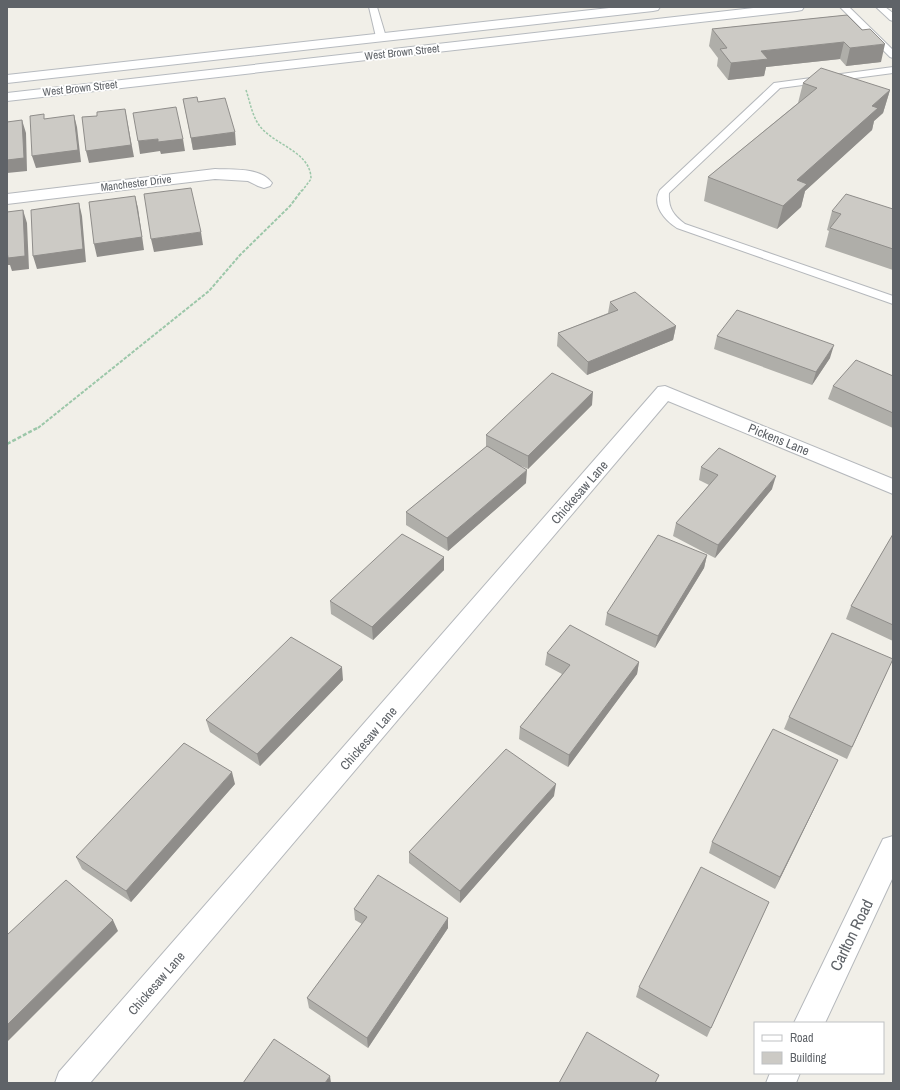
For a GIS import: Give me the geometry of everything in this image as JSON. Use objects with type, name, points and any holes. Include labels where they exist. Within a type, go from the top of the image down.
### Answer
[{"type":"main road","name":"West Brown Street","points":[[7,79],[653,7]]},
{"type":"main road","name":"West Brown Street","points":[[7,97],[797,7]]},
{"type":"main road","points":[[381,37],[387,54]]},
{"type":"main road","name":"Manchester Drive","points":[[7,199],[214,174],[251,176],[264,183]]},
{"type":"main road","name":"Pickens Lane","points":[[665,392],[893,486]]},
{"type":"main road","name":"Chickesaw Lane","points":[[70,1083],[665,392]]},
{"type":"main road","name":"Carlton Road","points":[[809,1022],[893,848]]},
{"type":"main road","points":[[781,1083],[786,1074]]},
{"type":"lane","points":[[373,7],[381,37]]},
{"type":"lane","points":[[844,7],[893,55]]},
{"type":"lane","points":[[880,7],[893,18]]},
{"type":"lane","points":[[893,70],[777,85],[765,94],[664,192],[662,200],[664,208],[670,219],[681,226],[893,300]]},
{"type":"path","points":[[7,444],[40,426],[209,291],[240,255],[290,206],[311,179],[310,169],[304,162],[294,152],[268,135],[259,126],[245,85]]},
{"type":"building","points":[[847,15],[862,30],[870,29],[885,44],[850,48],[844,42],[761,51],[768,59],[731,63],[720,49],[727,48],[712,29]]},
{"type":"building","points":[[821,68],[890,90],[872,106],[878,108],[797,180],[807,184],[783,206],[708,177],[817,88],[803,83]]},
{"type":"building","points":[[197,97],[198,102],[225,98],[235,132],[191,138],[183,99]]},
{"type":"building","points":[[176,107],[183,139],[158,142],[158,139],[138,141],[133,113]]},
{"type":"building","points":[[125,109],[131,145],[86,151],[82,117],[97,116],[97,112]]},
{"type":"building","points":[[44,114],[44,119],[74,115],[78,150],[32,156],[30,116]]},
{"type":"building","points":[[22,120],[24,158],[7,160],[7,122]]},
{"type":"building","points":[[191,188],[201,232],[151,239],[144,194]]},
{"type":"building","points":[[846,194],[893,209],[893,249],[830,228],[841,214],[832,211]]},
{"type":"building","points":[[135,196],[142,237],[94,244],[89,202]]},
{"type":"building","points":[[79,203],[83,249],[33,256],[31,210]]},
{"type":"building","points":[[23,210],[25,256],[8,258],[7,212]]},
{"type":"building","points":[[635,292],[676,326],[588,362],[558,333],[618,310],[610,302]]},
{"type":"building","points":[[737,310],[834,345],[816,372],[717,336]]},
{"type":"building","points":[[856,360],[893,376],[893,413],[833,386]]},
{"type":"building","points":[[552,373],[593,392],[528,456],[486,435]]},
{"type":"building","points":[[487,446],[527,470],[447,538],[406,512]]},
{"type":"building","points":[[719,448],[776,476],[718,545],[676,523],[718,475],[701,467]]},
{"type":"building","points":[[402,534],[444,557],[372,627],[330,601]]},
{"type":"building","points":[[893,534],[893,625],[851,606]]},
{"type":"building","points":[[658,535],[707,555],[658,636],[607,613]]},
{"type":"building","points":[[570,625],[639,662],[569,755],[520,727],[570,665],[547,653]]},
{"type":"building","points":[[832,633],[893,659],[852,747],[789,717]]},
{"type":"building","points":[[291,637],[342,667],[257,754],[206,720]]},
{"type":"building","points":[[773,729],[838,760],[780,877],[712,842]]},
{"type":"building","points":[[184,743],[232,772],[126,891],[76,857]]},
{"type":"building","points":[[506,749],[556,784],[460,891],[409,852]]},
{"type":"building","points":[[701,867],[769,902],[711,1028],[639,987]]},
{"type":"building","points":[[378,875],[448,918],[367,1038],[307,998],[367,917],[354,909]]},
{"type":"building","points":[[66,880],[113,920],[7,1025],[7,935]]},
{"type":"building","points":[[587,1032],[659,1075],[655,1083],[559,1083]]},
{"type":"building","points":[[274,1039],[330,1076],[325,1083],[243,1083]]}]
